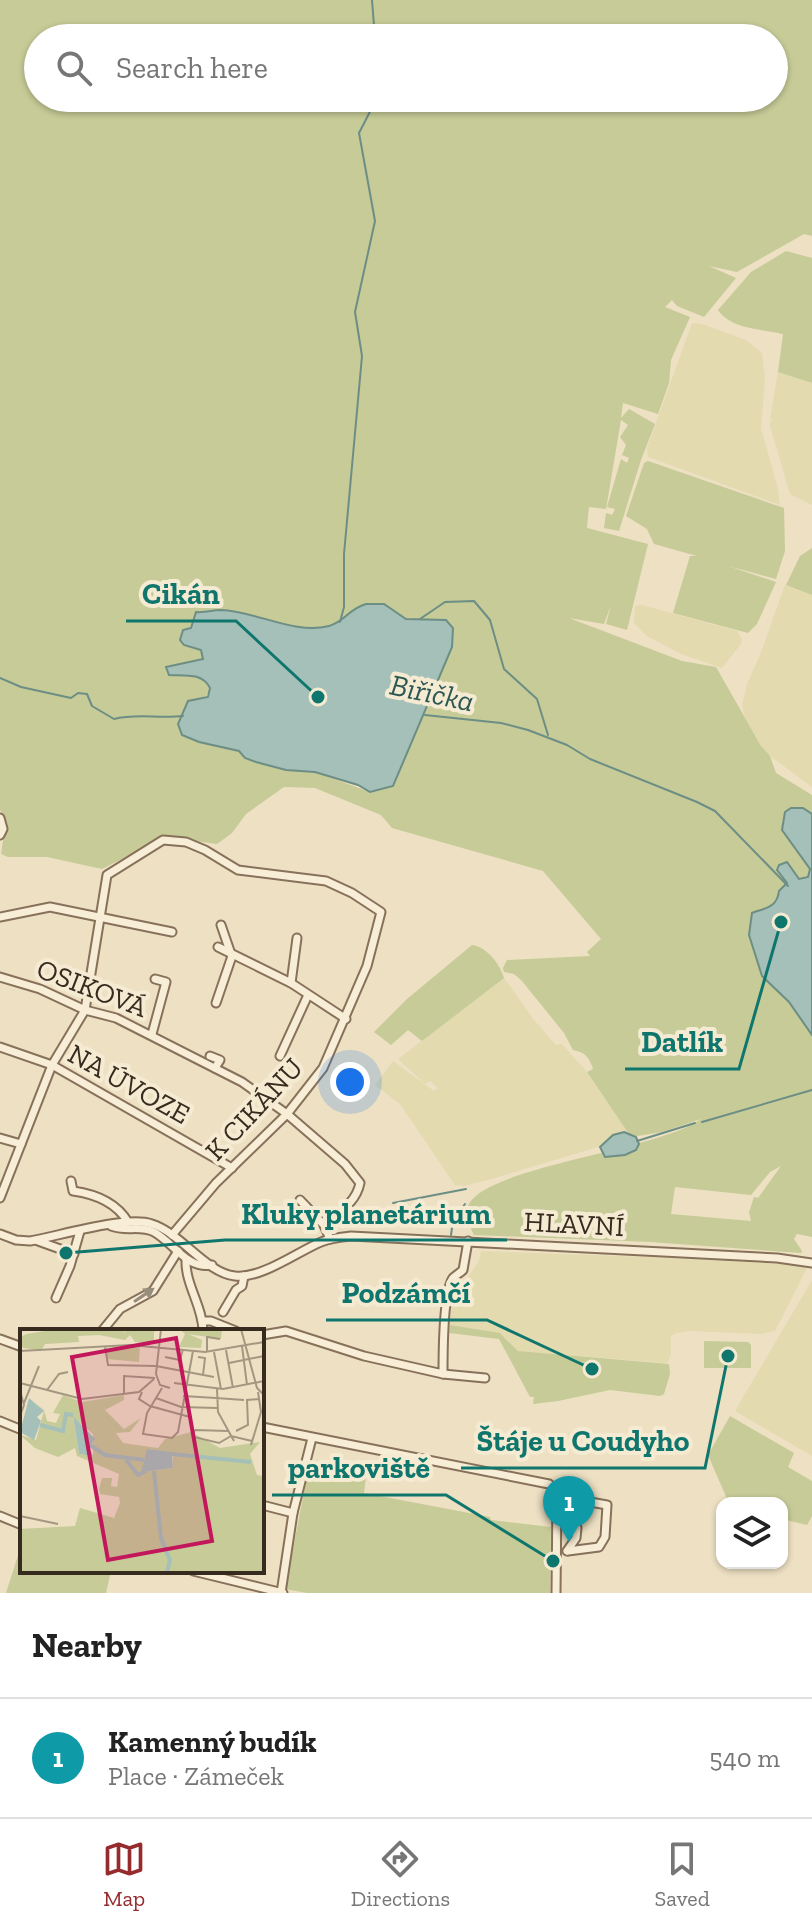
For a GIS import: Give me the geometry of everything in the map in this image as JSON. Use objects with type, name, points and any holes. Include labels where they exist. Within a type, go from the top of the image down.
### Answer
[{"type":"street","points":[[0,818],[3,829],[0,835]]},
{"type":"street","name":"K CIKÁNU","points":[[99,918],[107,875],[163,840],[186,842],[238,870],[326,881],[381,912],[367,966],[323,1068],[287,1114],[216,1183],[172,1235]]},
{"type":"street","points":[[0,917],[50,907],[172,932]]},
{"type":"street","points":[[0,1198],[52,1065],[85,1010],[99,918]]},
{"type":"street","points":[[216,1003],[232,956],[221,925]]},
{"type":"street","points":[[291,983],[297,938]]},
{"type":"street","points":[[218,947],[291,983],[346,1019]]},
{"type":"street","name":"OSIKOVÁ","points":[[0,977],[40,989],[85,1010],[116,1018],[152,1034],[166,982],[155,979]]},
{"type":"street","points":[[280,1056],[308,995]]},
{"type":"street","points":[[152,1034],[242,1082],[287,1114],[345,1164],[360,1183],[358,1193],[352,1203],[324,1225]]},
{"type":"street","name":"NA ÚVOZE","points":[[0,1047],[52,1065],[232,1168]]},
{"type":"street","points":[[210,1056],[220,1060],[215,1068]]},
{"type":"street","points":[[0,1138],[21,1144]]},
{"type":"street","points":[[71,1181],[73,1191],[88,1193],[119,1208],[128,1222]]},
{"type":"street","points":[[300,1200],[324,1225],[330,1239]]},
{"type":"street","points":[[0,1234],[16,1240],[36,1240],[128,1222],[150,1223],[229,1275],[244,1276],[242,1286],[236,1290],[223,1312]]},
{"type":"street","points":[[109,1225],[121,1230],[153,1232],[178,1251],[186,1260],[203,1329]]},
{"type":"street","points":[[56,1298],[80,1231]]},
{"type":"street","name":"HLAVNÍ","points":[[244,1276],[267,1269],[330,1239],[351,1236],[777,1258],[812,1263]]},
{"type":"street","points":[[36,1240],[74,1254]]},
{"type":"street","points":[[443,1374],[447,1300],[453,1279],[463,1270],[468,1241]]},
{"type":"street","points":[[104,1329],[120,1309],[153,1291],[178,1251]]},
{"type":"street","points":[[186,1260],[212,1265]]},
{"type":"street","points":[[203,1321],[216,1323],[217,1328]]},
{"type":"street","points":[[264,1335],[286,1331],[364,1356],[443,1374],[485,1378]]},
{"type":"street","points":[[0,1339],[20,1346]]},
{"type":"street","points":[[0,1421],[20,1429]]},
{"type":"street","points":[[264,1427],[543,1482],[556,1491],[556,1593]]},
{"type":"street","points":[[201,1573],[282,1593],[293,1513],[312,1438]]},
{"type":"street","points":[[557,1554],[599,1547],[605,1537],[607,1505],[579,1500]]},
{"type":"street","points":[[264,1506],[293,1513]]},
{"type":"street","points":[[0,1516],[20,1524]]},
{"type":"street","points":[[558,1522],[573,1523],[577,1528],[576,1538],[568,1551]]},
{"type":"shaded area","points":[[692,323],[746,340],[762,353],[765,379],[761,428],[780,505],[648,457],[647,448]]},
{"type":"shaded area","points":[[778,372],[812,383],[812,505],[790,494],[770,426]]},
{"type":"shaded area","points":[[785,585],[812,595],[812,787],[765,752],[745,718],[742,705]]},
{"type":"shaded area","points":[[642,605],[737,631],[742,639],[741,644],[722,668],[681,654],[647,636],[634,623],[635,606]]},
{"type":"shaded area","points":[[504,978],[556,1045],[562,1044],[587,1072],[631,1137],[495,1178],[464,1186],[455,1185],[400,1104],[375,1085],[393,1061],[434,1091],[438,1088],[430,1081],[425,1084],[398,1059]]},
{"type":"shaded area","points":[[481,1251],[754,1261],[807,1268],[775,1331],[761,1334],[676,1333],[671,1336],[671,1353],[665,1363],[518,1351],[505,1337],[450,1325],[451,1302],[479,1261]]},
{"type":"shaded area","points":[[812,1280],[812,1456],[735,1411]]},
{"type":"green space","points":[[0,0],[812,0],[812,236],[804,234],[737,272],[709,266],[736,278],[704,317],[677,306],[672,300],[665,307],[690,317],[671,360],[669,383],[658,414],[623,403],[621,418],[629,409],[655,424],[619,531],[604,528],[606,513],[612,515],[615,509],[607,507],[621,459],[627,463],[629,458],[622,455],[626,445],[620,437],[628,425],[621,420],[606,509],[589,507],[587,528],[648,544],[627,630],[606,624],[611,605],[604,624],[569,618],[682,661],[716,667],[761,746],[770,756],[776,773],[812,795],[812,814],[803,808],[794,848],[810,869],[808,877],[799,879],[777,870],[788,883],[779,891],[773,904],[752,913],[749,935],[762,976],[789,1002],[812,1035],[812,1237],[797,1234],[794,1239],[801,1253],[650,1242],[474,1235],[467,1210],[481,1192],[505,1180],[649,1140],[701,1119],[662,1132],[631,1137],[587,1072],[593,1069],[588,1058],[573,1050],[564,1033],[522,981],[514,974],[504,972],[507,960],[590,956],[587,952],[601,939],[543,871],[392,828],[381,815],[315,788],[284,787],[246,814],[232,833],[217,844],[165,837],[102,869],[47,857],[8,857],[1,854],[6,821],[0,810]],"holes":[[[366,604],[384,604],[406,619],[446,620],[453,628],[452,647],[393,786],[370,792],[315,772],[286,769],[245,758],[239,751],[178,724],[189,702],[204,698],[210,692],[207,682],[191,673],[167,668],[203,659],[201,650],[184,645],[196,612],[235,611],[289,625],[316,628],[339,622]],[[781,1166],[758,1198],[754,1197],[749,1212],[751,1221],[671,1214],[675,1187],[751,1195],[770,1172]]]},
{"type":"green space","points":[[786,251],[812,258],[812,383],[778,372],[783,334],[738,325],[718,310],[751,272]]},
{"type":"green space","points":[[648,461],[784,508],[785,551],[776,579],[728,566],[776,582],[757,624],[748,633],[673,613],[690,556],[697,556],[654,544],[647,529],[626,516],[644,463]]},
{"type":"green space","points":[[812,548],[812,595],[786,585],[800,556]]},
{"type":"green space","points":[[472,945],[492,957],[504,978],[422,1041],[408,1030],[391,1045],[374,1032],[407,999]]},
{"type":"green space","points":[[450,1325],[500,1333],[518,1351],[669,1364],[670,1374],[664,1394],[660,1396],[610,1390],[533,1404],[534,1397],[530,1397],[499,1339],[449,1333]]},
{"type":"green space","points":[[704,1341],[748,1342],[751,1345],[751,1368],[704,1368]]},
{"type":"green space","points":[[730,1416],[794,1453],[788,1467],[812,1481],[812,1516],[807,1525],[788,1520],[788,1497],[726,1497],[708,1455]]},
{"type":"green space","points":[[314,1460],[367,1469],[364,1493],[490,1517],[491,1520],[551,1527],[550,1593],[307,1593],[285,1589],[310,1462]]},
{"type":"green space","points":[[20,1549],[20,1573],[111,1573],[106,1593],[6,1593]]},
{"type":"water","points":[[366,604],[384,604],[406,619],[446,620],[453,628],[452,647],[393,786],[370,792],[358,785],[315,772],[286,770],[256,762],[245,758],[239,751],[182,735],[178,724],[188,701],[208,697],[210,688],[197,677],[169,675],[166,667],[203,659],[201,650],[184,645],[180,640],[183,630],[191,628],[196,612],[234,611],[289,625],[316,628],[339,622]]},
{"type":"water","points":[[791,808],[803,808],[812,814],[812,1035],[789,1002],[762,976],[749,935],[752,913],[773,904],[787,883],[777,870],[779,865],[787,862],[799,879],[808,877],[810,869],[782,830],[785,812]]},
{"type":"water","points":[[624,1132],[636,1137],[639,1144],[636,1150],[625,1155],[605,1157],[600,1147],[613,1135]]},
{"type":"waterway","points":[[372,0],[374,24]]},
{"type":"waterway","points":[[340,622],[344,607],[344,554],[362,356],[355,312],[375,221],[359,133],[370,112]]},
{"type":"waterway","points":[[420,619],[445,602],[474,601],[490,620],[504,669],[537,699],[548,735]]},
{"type":"waterway","name":"Biřička","points":[[0,678],[21,687],[71,698],[78,693],[87,694],[92,706],[114,719],[183,716]]},
{"type":"waterway","name":"Biřička","points":[[425,715],[501,723],[528,730],[697,802],[715,811],[788,886]]},
{"type":"waterway","points":[[702,1122],[812,1090]]},
{"type":"waterway","points":[[637,1141],[695,1123]]},
{"type":"waterway","points":[[393,1203],[466,1189]]},
{"type":"waterway","points":[[451,1235],[453,1221],[465,1204]]},
{"type":"place","name":"Cikán","points":[[318,697]]},
{"type":"place","name":"Datlík","points":[[781,922]]},
{"type":"place","name":"Kluky planetárium","points":[[66,1253]]},
{"type":"place","name":"Štáje u Coudyho","points":[[728,1356]]},
{"type":"place","name":"Podzámčí","points":[[592,1369]]},
{"type":"place","name":"Kamenný budík","points":[[569,1542]]},
{"type":"place","name":"parkoviště","points":[[553,1561]]}]
